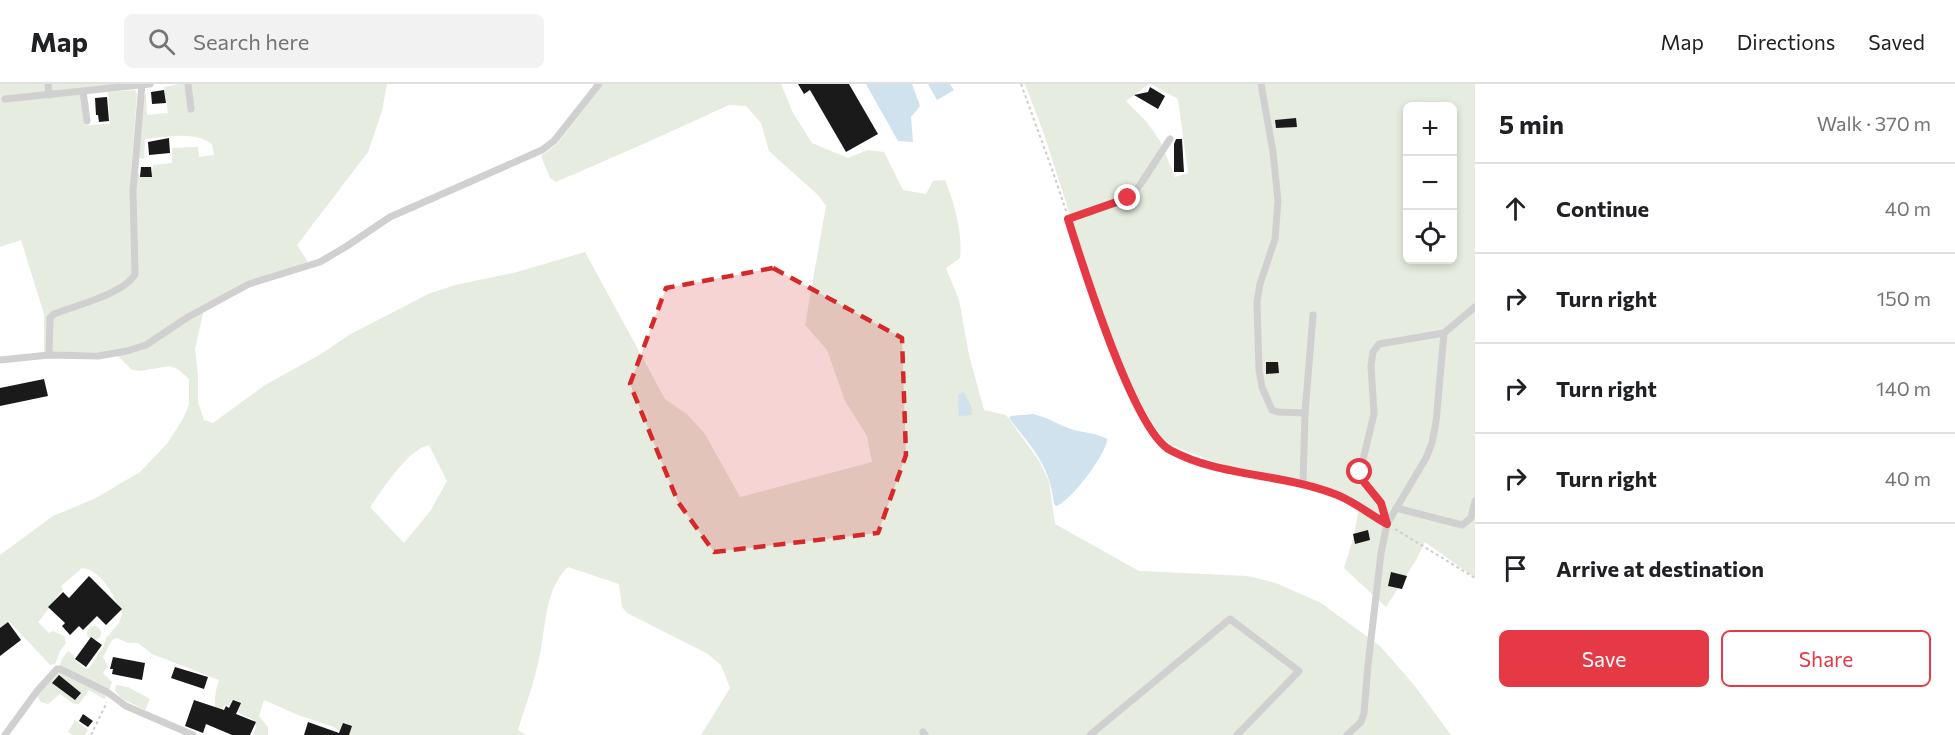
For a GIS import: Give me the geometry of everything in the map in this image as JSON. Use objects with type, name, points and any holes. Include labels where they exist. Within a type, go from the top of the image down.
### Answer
[{"type":"lane","points":[[48,84],[49,95]]},
{"type":"lane","points":[[5,99],[150,84]]},
{"type":"lane","points":[[188,84],[191,109]]},
{"type":"lane","points":[[0,360],[49,355],[98,356],[146,345],[188,317],[249,284],[320,262],[390,217],[542,150],[554,141],[599,84]]},
{"type":"lane","points":[[1261,84],[1274,152],[1278,201],[1275,239],[1260,284],[1257,302],[1259,370],[1262,387],[1272,410],[1305,413]]},
{"type":"lane","points":[[49,355],[50,318],[54,314],[116,290],[132,280],[135,274],[133,191],[142,85]]},
{"type":"lane","points":[[83,91],[87,121]]},
{"type":"lane","points":[[1068,219],[1128,198],[1140,185],[1170,139]]},
{"type":"lane","points":[[1387,524],[1381,503],[1364,482],[1360,472],[1374,414],[1371,366],[1373,352],[1379,344],[1444,333],[1475,307]]},
{"type":"lane","points":[[1303,485],[1305,413],[1313,315]]},
{"type":"lane","points":[[1347,735],[1361,722],[1364,713],[1381,553],[1387,524],[1426,458],[1432,443],[1444,333]]},
{"type":"lane","points":[[1396,508],[1462,525],[1471,518],[1475,501]]},
{"type":"lane","points":[[1090,735],[1230,619],[1299,671],[1237,735]]},
{"type":"lane","points":[[5,735],[37,691],[57,669],[111,694],[126,706],[193,735]]},
{"type":"path","points":[[1021,84],[1098,308],[1126,381],[1144,419],[1158,439],[1168,449],[1208,465],[1333,493],[1475,578]]},
{"type":"path","points":[[91,735],[111,694]]},
{"type":"highlighted area","points":[[773,268],[902,338],[906,455],[878,533],[714,552],[678,502],[630,384],[666,288]]},
{"type":"shaded area","points":[[0,84],[129,84],[81,95],[84,124],[110,124],[108,92],[135,90],[137,94],[131,172],[138,174],[152,172],[153,165],[172,163],[172,148],[198,147],[199,157],[214,155],[212,144],[205,140],[180,136],[145,139],[144,159],[139,158],[144,95],[146,95],[147,115],[168,113],[164,87],[179,84],[387,84],[382,111],[368,152],[297,245],[308,262],[205,305],[195,349],[198,402],[204,420],[213,423],[265,385],[321,354],[349,335],[428,294],[585,252],[665,399],[688,415],[705,434],[740,497],[872,462],[867,436],[845,401],[827,350],[805,325],[826,206],[818,195],[769,151],[761,123],[746,106],[729,105],[556,182],[550,178],[541,156],[557,144],[603,84],[781,84],[793,113],[812,143],[848,158],[868,150],[884,152],[903,190],[926,194],[933,181],[945,180],[957,218],[961,248],[960,258],[946,268],[959,300],[969,355],[984,410],[1006,415],[1040,462],[1049,482],[1055,524],[1139,571],[1248,576],[1276,583],[1321,603],[1380,646],[1414,685],[1451,735],[701,735],[730,688],[721,665],[708,654],[627,613],[622,607],[619,584],[568,567],[554,586],[547,610],[537,668],[518,730],[526,735],[339,735],[341,732],[334,727],[264,700],[259,716],[268,727],[268,735],[253,735],[256,727],[254,720],[227,705],[224,706],[217,723],[214,721],[215,696],[219,680],[152,654],[138,643],[128,643],[117,638],[112,640],[103,657],[108,666],[103,673],[112,682],[109,690],[60,666],[68,651],[86,669],[89,668],[103,647],[106,638],[119,623],[122,614],[107,585],[96,574],[82,568],[61,586],[63,590],[38,622],[49,633],[53,631],[64,636],[66,643],[55,664],[50,665],[9,621],[0,628],[0,555],[53,516],[94,499],[140,472],[167,444],[183,419],[189,405],[189,379],[170,366],[140,371],[132,370],[118,356],[103,352],[44,352],[44,314],[21,240],[0,247]],"holes":[[[429,445],[447,481],[431,510],[404,543],[370,507],[405,462],[421,448]]]},
{"type":"shaded area","points":[[1025,84],[1149,84],[1126,101],[1146,121],[1160,141],[1175,177],[1188,173],[1178,99],[1151,84],[1475,84],[1475,578],[1425,542],[1386,607],[1344,568],[1360,504],[1335,490],[1224,465],[1180,449],[1163,439],[1130,381],[1085,261],[1044,134]]},
{"type":"shaded area","points":[[94,626],[99,628],[101,633],[99,638],[94,640],[89,638],[87,633],[89,628]]},
{"type":"shaded area","points":[[61,672],[105,694],[106,697],[104,699],[89,690],[79,704],[74,704],[60,694],[48,704],[41,702],[37,696],[39,692],[57,673]]},
{"type":"shaded area","points":[[116,685],[128,687],[150,699],[145,710],[121,698],[115,690]]},
{"type":"shaded area","points":[[75,720],[88,730],[85,735],[73,735],[68,732]]},
{"type":"water","points":[[866,84],[912,84],[920,106],[911,117],[913,142],[898,141]]},
{"type":"water","points":[[928,84],[950,84],[954,90],[937,100]]},
{"type":"water","points":[[964,392],[971,406],[972,415],[959,416],[958,394]]},
{"type":"water","points":[[1033,414],[1107,439],[1106,446],[1087,477],[1070,497],[1056,506],[1049,478],[1039,458],[1009,418]]},
{"type":"building","points":[[798,84],[849,84],[878,134],[846,152],[810,90],[804,94]]},
{"type":"building","points":[[1150,87],[1165,96],[1158,109],[1134,95],[1148,92]]},
{"type":"building","points":[[164,90],[166,103],[152,104],[151,92]]},
{"type":"building","points":[[107,97],[109,121],[99,122],[98,115],[96,115],[95,98]]},
{"type":"building","points":[[1296,118],[1297,127],[1276,128],[1275,120]]},
{"type":"building","points":[[169,138],[170,153],[149,155],[148,142]]},
{"type":"building","points":[[1176,139],[1182,139],[1184,172],[1174,172]]},
{"type":"building","points":[[141,167],[151,167],[152,177],[140,177]]},
{"type":"building","points":[[1266,362],[1278,362],[1279,373],[1266,374]]},
{"type":"building","points":[[44,379],[48,396],[0,406],[0,388]]},
{"type":"building","points":[[1368,530],[1370,540],[1355,544],[1353,534]]},
{"type":"building","points":[[1391,572],[1407,576],[1402,589],[1388,586]]},
{"type":"building","points":[[89,576],[122,609],[106,625],[97,616],[83,630],[79,626],[70,635],[62,626],[65,623],[48,607],[63,592],[69,598]]},
{"type":"building","points":[[8,622],[21,640],[0,656],[0,628]]},
{"type":"building","points":[[91,637],[102,645],[86,667],[75,659]]},
{"type":"building","points":[[113,657],[145,663],[142,680],[112,674],[113,669],[110,669]]},
{"type":"building","points":[[175,667],[208,677],[204,689],[171,678]]},
{"type":"building","points":[[59,675],[81,693],[75,700],[52,683]]},
{"type":"building","points":[[194,700],[224,710],[226,706],[229,708],[233,700],[241,703],[236,714],[256,722],[250,735],[232,735],[206,724],[203,733],[185,726]]},
{"type":"building","points":[[83,714],[93,721],[88,727],[79,721]]},
{"type":"building","points":[[308,722],[339,733],[343,723],[352,726],[349,735],[304,735]]},
{"type":"route","points":[[1128,198],[1068,219],[1126,381],[1144,419],[1158,439],[1168,449],[1229,471],[1333,493],[1387,524],[1381,503],[1364,482],[1360,472]]}]
